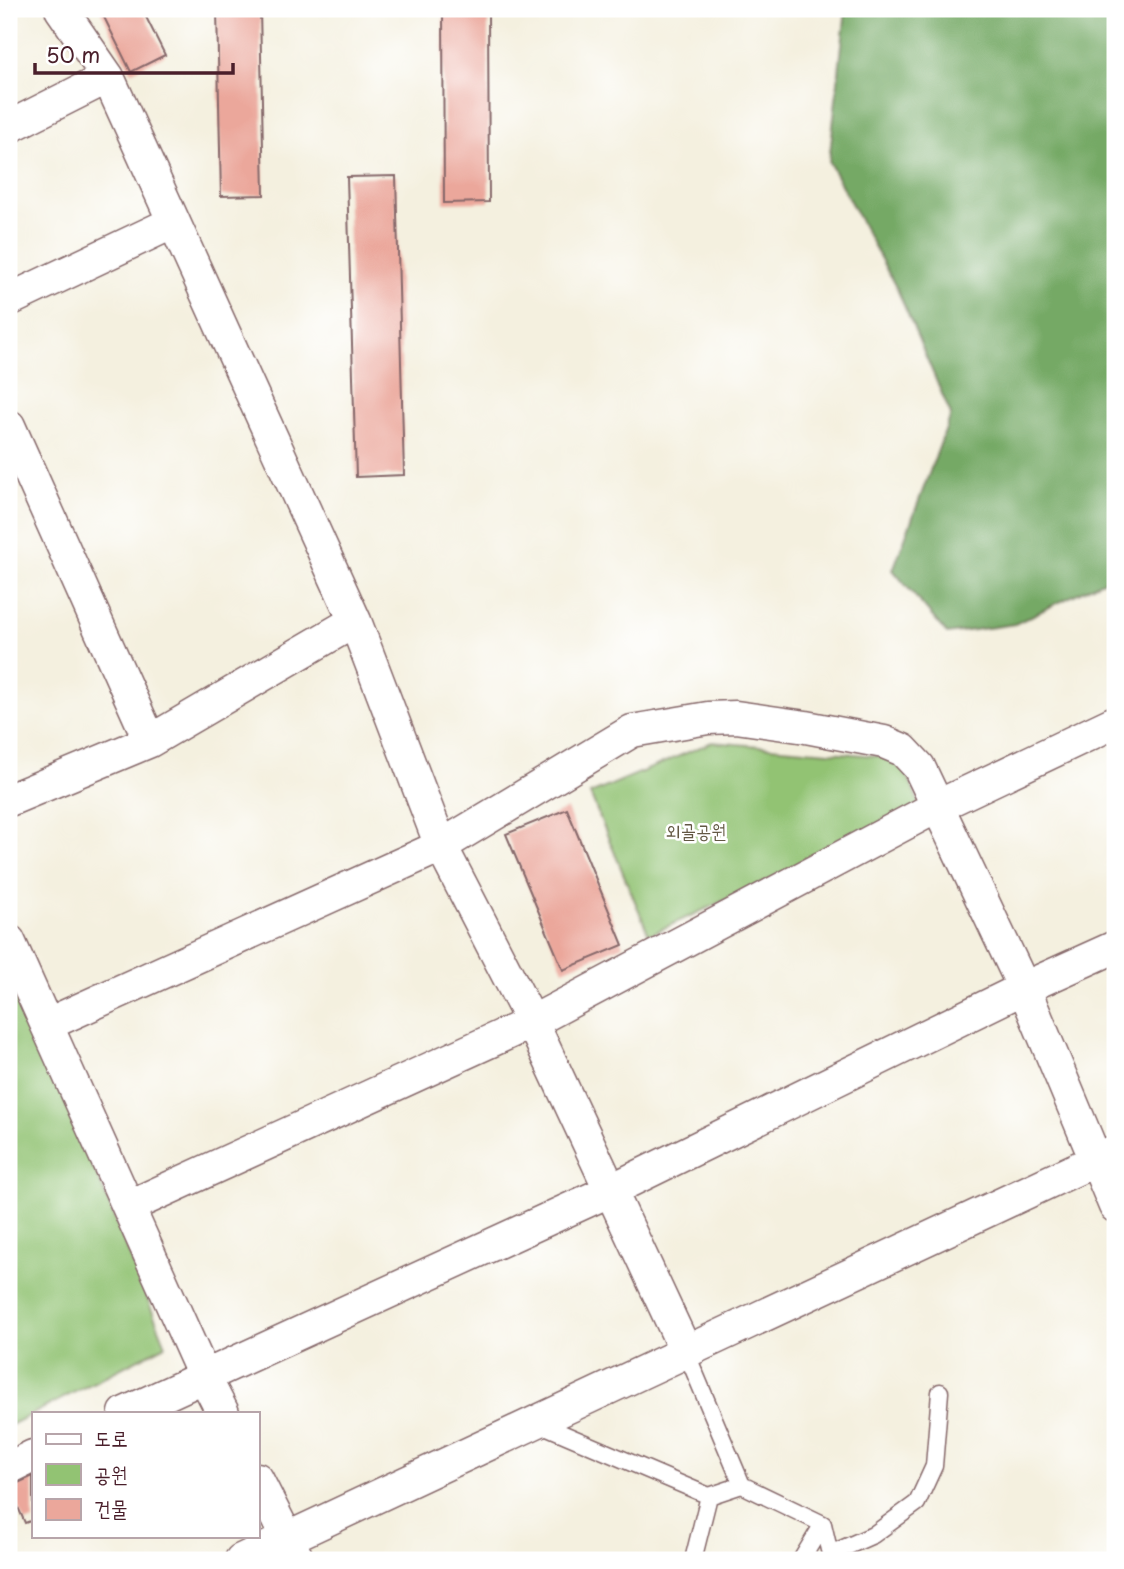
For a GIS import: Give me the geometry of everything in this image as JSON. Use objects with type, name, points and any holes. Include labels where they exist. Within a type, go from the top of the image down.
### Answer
[{"type":"street","points":[[61,9],[108,77],[355,621],[441,846],[532,1022],[686,1352]]},
{"type":"street","points":[[9,127],[108,77]]},
{"type":"street","points":[[9,300],[174,222]]},
{"type":"street","points":[[9,426],[150,741]]},
{"type":"street","points":[[9,800],[150,741],[355,621]]},
{"type":"street","points":[[48,1024],[441,846],[632,731],[708,718],[736,717],[806,727],[884,743],[903,750],[919,767],[1105,1156],[1115,1206]]},
{"type":"street","points":[[130,1206],[532,1022],[938,806],[1115,722]]},
{"type":"street","points":[[9,941],[222,1412]]},
{"type":"street","points":[[127,1412],[609,1191],[1024,988],[1115,947]]},
{"type":"street","points":[[241,1560],[293,1549],[536,1422],[1105,1156]]},
{"type":"street","points":[[9,1468],[32,1457]]},
{"type":"street","points":[[259,1483],[293,1549]]},
{"type":"lane","points":[[686,1352],[742,1485],[823,1524],[833,1557],[873,1535],[917,1503],[934,1466],[940,1392]]},
{"type":"lane","points":[[536,1422],[709,1496],[742,1485]]},
{"type":"lane","points":[[693,1560],[709,1496]]},
{"type":"lane","points":[[801,1560],[823,1524]]},
{"type":"green space","points":[[846,9],[1115,9],[1115,575],[1015,624],[947,634],[893,570],[951,415],[898,291],[829,162]]},
{"type":"green space","name":"외골공원","points":[[712,742],[900,758],[922,810],[649,935],[590,794]]},
{"type":"green space","points":[[9,958],[166,1345],[9,1426]]},
{"type":"building","points":[[100,9],[142,9],[165,55],[131,72]]},
{"type":"building","points":[[217,9],[260,9],[264,195],[221,196]]},
{"type":"building","points":[[443,9],[488,9],[489,202],[444,203]]},
{"type":"building","points":[[396,176],[404,475],[356,477],[347,177]]},
{"type":"building","points":[[567,809],[623,945],[563,970],[506,834]]},
{"type":"building","points":[[32,1476],[32,1520],[25,1523],[9,1487]]},
{"type":"building","points":[[9,1512],[15,1525],[9,1528]]}]
